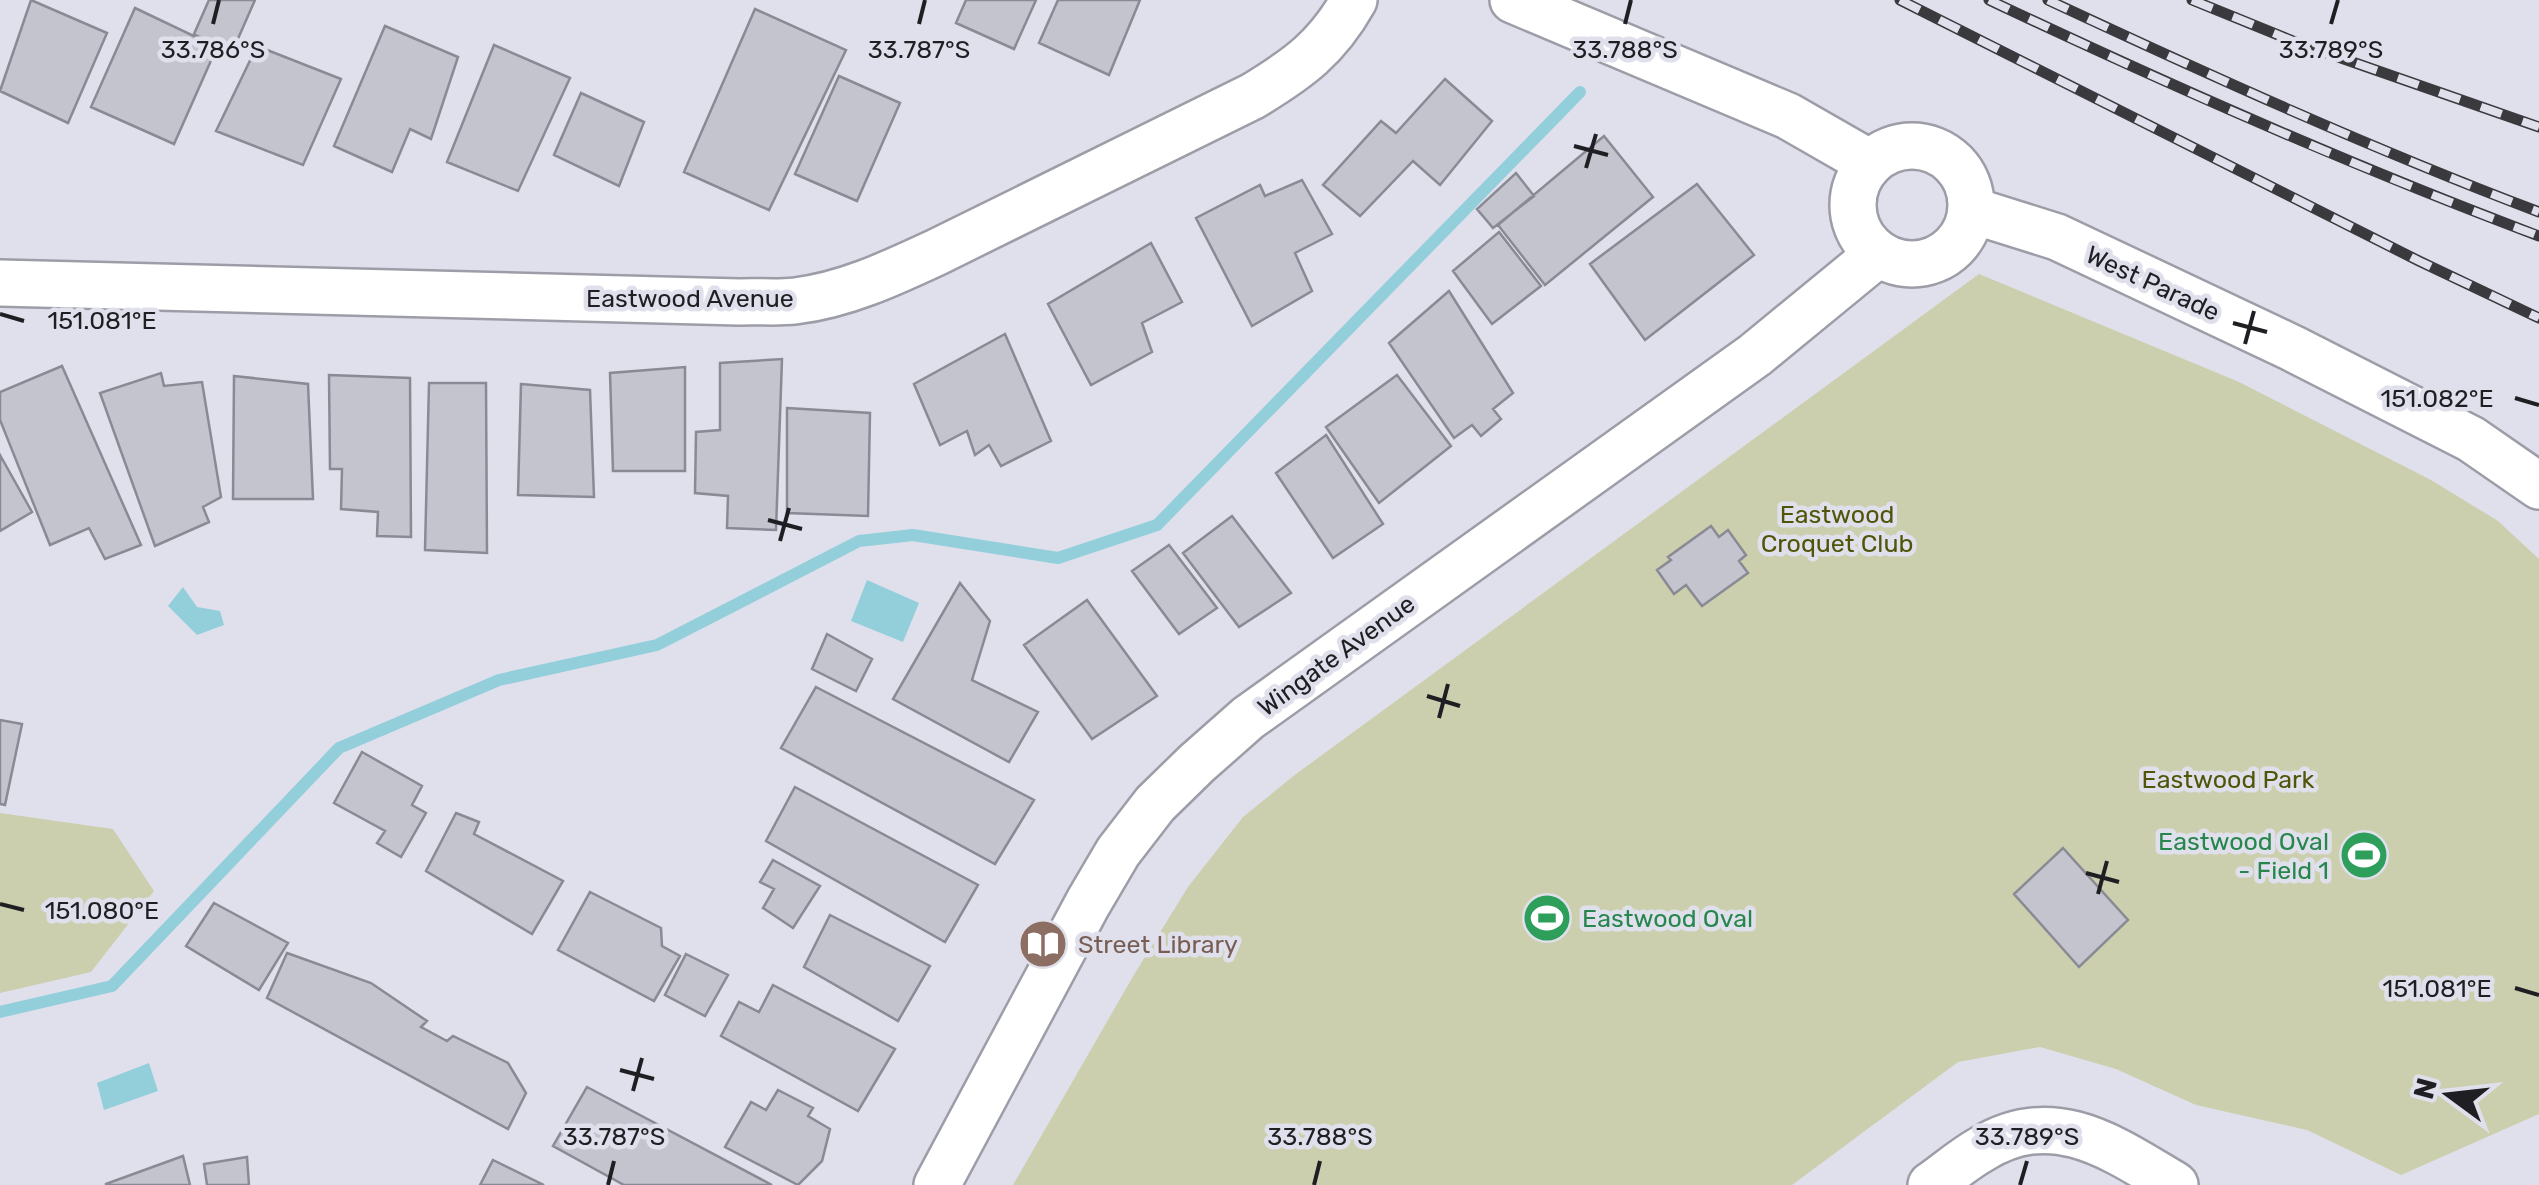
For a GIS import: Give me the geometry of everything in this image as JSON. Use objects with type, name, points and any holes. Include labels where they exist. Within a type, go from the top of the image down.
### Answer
[{"type":"street","name":"Eastwood Avenue","points":[[0,283],[739,302],[794,301],[828,294],[893,272],[1253,96],[1290,74],[1324,45],[1354,0]]},
{"type":"street","points":[[1512,0],[1788,116],[1870,163]]},
{"type":"street","points":[[1918,145],[1954,162],[1971,197],[1971,210],[1968,226],[1948,253],[1913,265],[1894,262],[1865,242],[1853,210],[1854,192],[1870,163],[1892,148],[1918,145]]},
{"type":"street","name":"West Parade","points":[[1971,210],[2057,238],[2292,348],[2472,439],[2539,486]]},
{"type":"street","name":"Wingate Avenue","points":[[936,1185],[1108,869],[1169,790],[1278,695],[1755,355],[1878,254]]},
{"type":"street","points":[[1931,1185],[1983,1148],[2012,1134],[2044,1130],[2076,1134],[2110,1146],[2176,1185]]},
{"type":"green space","name":"Eastwood Park","points":[[1979,274],[2239,382],[2431,480],[2498,521],[2539,559],[2539,1114],[2401,1175],[2307,1130],[2196,1105],[2116,1069],[2040,1047],[1958,1062],[1792,1185],[1013,1185],[1188,887],[1243,817],[1296,774]]},
{"type":"green space","points":[[0,813],[113,829],[154,891],[91,972],[0,993]]},
{"type":"water","points":[[867,580],[919,603],[903,642],[851,621]]},
{"type":"water","points":[[183,587],[197,607],[220,611],[224,625],[197,635],[168,606]]},
{"type":"water","points":[[149,1063],[158,1091],[104,1110],[97,1083]]},
{"type":"building","points":[[31,0],[107,33],[68,123],[0,91]]},
{"type":"building","points":[[209,0],[255,0],[233,50],[217,47],[194,34]]},
{"type":"building","points":[[966,0],[1036,0],[1014,49],[956,23]]},
{"type":"building","points":[[1058,0],[1140,0],[1109,75],[1039,43]]},
{"type":"building","points":[[135,8],[217,47],[174,144],[91,107]]},
{"type":"building","points":[[755,9],[846,50],[769,210],[684,172]]},
{"type":"building","points":[[385,26],[458,57],[431,139],[410,129],[392,172],[334,146]]},
{"type":"building","points":[[494,45],[570,78],[518,191],[447,162]]},
{"type":"building","points":[[257,46],[341,79],[303,165],[216,131]]},
{"type":"building","points":[[839,76],[900,103],[857,201],[795,174]]},
{"type":"building","points":[[1445,79],[1492,121],[1440,185],[1413,161],[1360,216],[1323,185],[1381,121],[1396,133]]},
{"type":"building","points":[[581,93],[644,122],[619,186],[554,155]]},
{"type":"building","points":[[1604,136],[1653,197],[1545,285],[1498,225]]},
{"type":"building","points":[[1516,173],[1534,196],[1493,228],[1477,209]]},
{"type":"building","points":[[1302,180],[1332,234],[1295,253],[1312,291],[1252,326],[1196,218],[1260,185],[1265,196]]},
{"type":"building","points":[[1697,184],[1754,255],[1645,340],[1590,264]]},
{"type":"building","points":[[1499,232],[1541,286],[1492,324],[1453,271]]},
{"type":"building","points":[[1151,243],[1182,302],[1142,323],[1152,352],[1091,385],[1048,304]]},
{"type":"building","points":[[1449,291],[1513,393],[1493,409],[1501,419],[1481,436],[1472,425],[1454,438],[1389,343]]},
{"type":"building","points":[[1005,334],[1051,441],[1001,466],[989,445],[975,455],[967,431],[940,445],[914,384]]},
{"type":"building","points":[[782,359],[776,530],[727,528],[728,496],[695,493],[696,432],[720,430],[720,363]]},
{"type":"building","points":[[62,366],[141,545],[105,559],[89,528],[50,545],[0,420],[0,392]]},
{"type":"building","points":[[685,367],[685,471],[613,471],[610,373]]},
{"type":"building","points":[[161,373],[164,386],[202,382],[221,497],[203,507],[209,522],[155,546],[100,393]]},
{"type":"building","points":[[329,375],[410,378],[411,537],[377,536],[378,512],[341,509],[342,469],[330,469]]},
{"type":"building","points":[[1397,375],[1451,446],[1379,503],[1326,427]]},
{"type":"building","points":[[234,376],[308,384],[313,499],[233,499]]},
{"type":"building","points":[[429,383],[486,383],[487,553],[425,550]]},
{"type":"building","points":[[521,384],[590,390],[594,497],[518,495]]},
{"type":"building","points":[[787,408],[870,413],[868,516],[787,513]]},
{"type":"building","points":[[1326,435],[1383,524],[1333,558],[1276,473]]},
{"type":"building","points":[[0,455],[32,512],[0,531]]},
{"type":"building","points":[[1232,516],[1291,593],[1239,627],[1183,553]]},
{"type":"building","points":[[1711,526],[1719,537],[1728,530],[1746,555],[1739,561],[1748,573],[1702,606],[1686,585],[1674,594],[1657,570],[1671,560],[1668,557]]},
{"type":"building","points":[[1169,545],[1217,608],[1179,634],[1132,571]]},
{"type":"building","points":[[960,583],[990,621],[972,680],[1038,712],[1009,762],[893,699]]},
{"type":"building","points":[[1087,600],[1157,696],[1092,739],[1024,645]]},
{"type":"building","points":[[827,634],[872,659],[856,691],[812,669]]},
{"type":"building","points":[[816,687],[1034,800],[995,864],[781,748]]},
{"type":"building","points":[[0,720],[22,724],[5,805],[0,804]]},
{"type":"building","points":[[362,752],[422,786],[412,805],[426,813],[401,857],[377,843],[385,831],[334,803]]},
{"type":"building","points":[[795,787],[978,885],[945,942],[766,841]]},
{"type":"building","points":[[456,813],[479,822],[474,834],[563,881],[532,934],[426,871]]},
{"type":"building","points":[[2063,848],[2128,920],[2079,967],[2014,894]]},
{"type":"building","points":[[773,860],[820,886],[793,928],[763,908],[774,889],[760,882]]},
{"type":"building","points":[[590,892],[661,928],[662,946],[680,956],[654,1001],[558,950]]},
{"type":"building","points":[[214,903],[288,943],[259,990],[186,946]]},
{"type":"building","points":[[830,915],[930,966],[898,1021],[804,967]]},
{"type":"building","points":[[287,953],[371,983],[427,1021],[421,1027],[447,1041],[453,1036],[508,1063],[526,1093],[508,1129],[267,998]]},
{"type":"building","points":[[686,954],[728,975],[705,1016],[665,995]]},
{"type":"building","points":[[773,985],[895,1049],[858,1111],[721,1036],[739,1002],[759,1012]]},
{"type":"building","points":[[587,1087],[772,1185],[624,1185],[553,1146]]},
{"type":"building","points":[[778,1090],[813,1108],[808,1116],[830,1129],[822,1161],[798,1185],[725,1147],[751,1102],[766,1110]]},
{"type":"building","points":[[183,1156],[190,1185],[106,1185],[106,1184]]},
{"type":"building","points":[[247,1157],[249,1185],[207,1185],[204,1164]]},
{"type":"building","points":[[493,1160],[544,1185],[480,1185]]},
{"type":"waterway","points":[[0,1012],[112,986],[339,748],[499,680],[657,645],[859,541],[913,535],[1058,558],[1157,525],[1580,92]]},
{"type":"railway","points":[[1900,0],[2539,318]]},
{"type":"railway","points":[[1989,0],[2261,124],[2539,236]]},
{"type":"railway","points":[[2048,0],[2291,110],[2539,212]]},
{"type":"railway","points":[[2192,0],[2298,43],[2539,127]]},
{"type":"place","name":"Eastwood Oval - Field 1","points":[[2364,855]]},
{"type":"place","name":"Eastwood Oval","points":[[1547,918]]},
{"type":"place","name":"Street Library","points":[[1043,944]]},
{"type":"park label","name":"Eastwood Croquet Club","points":[[1837,528]]}]
